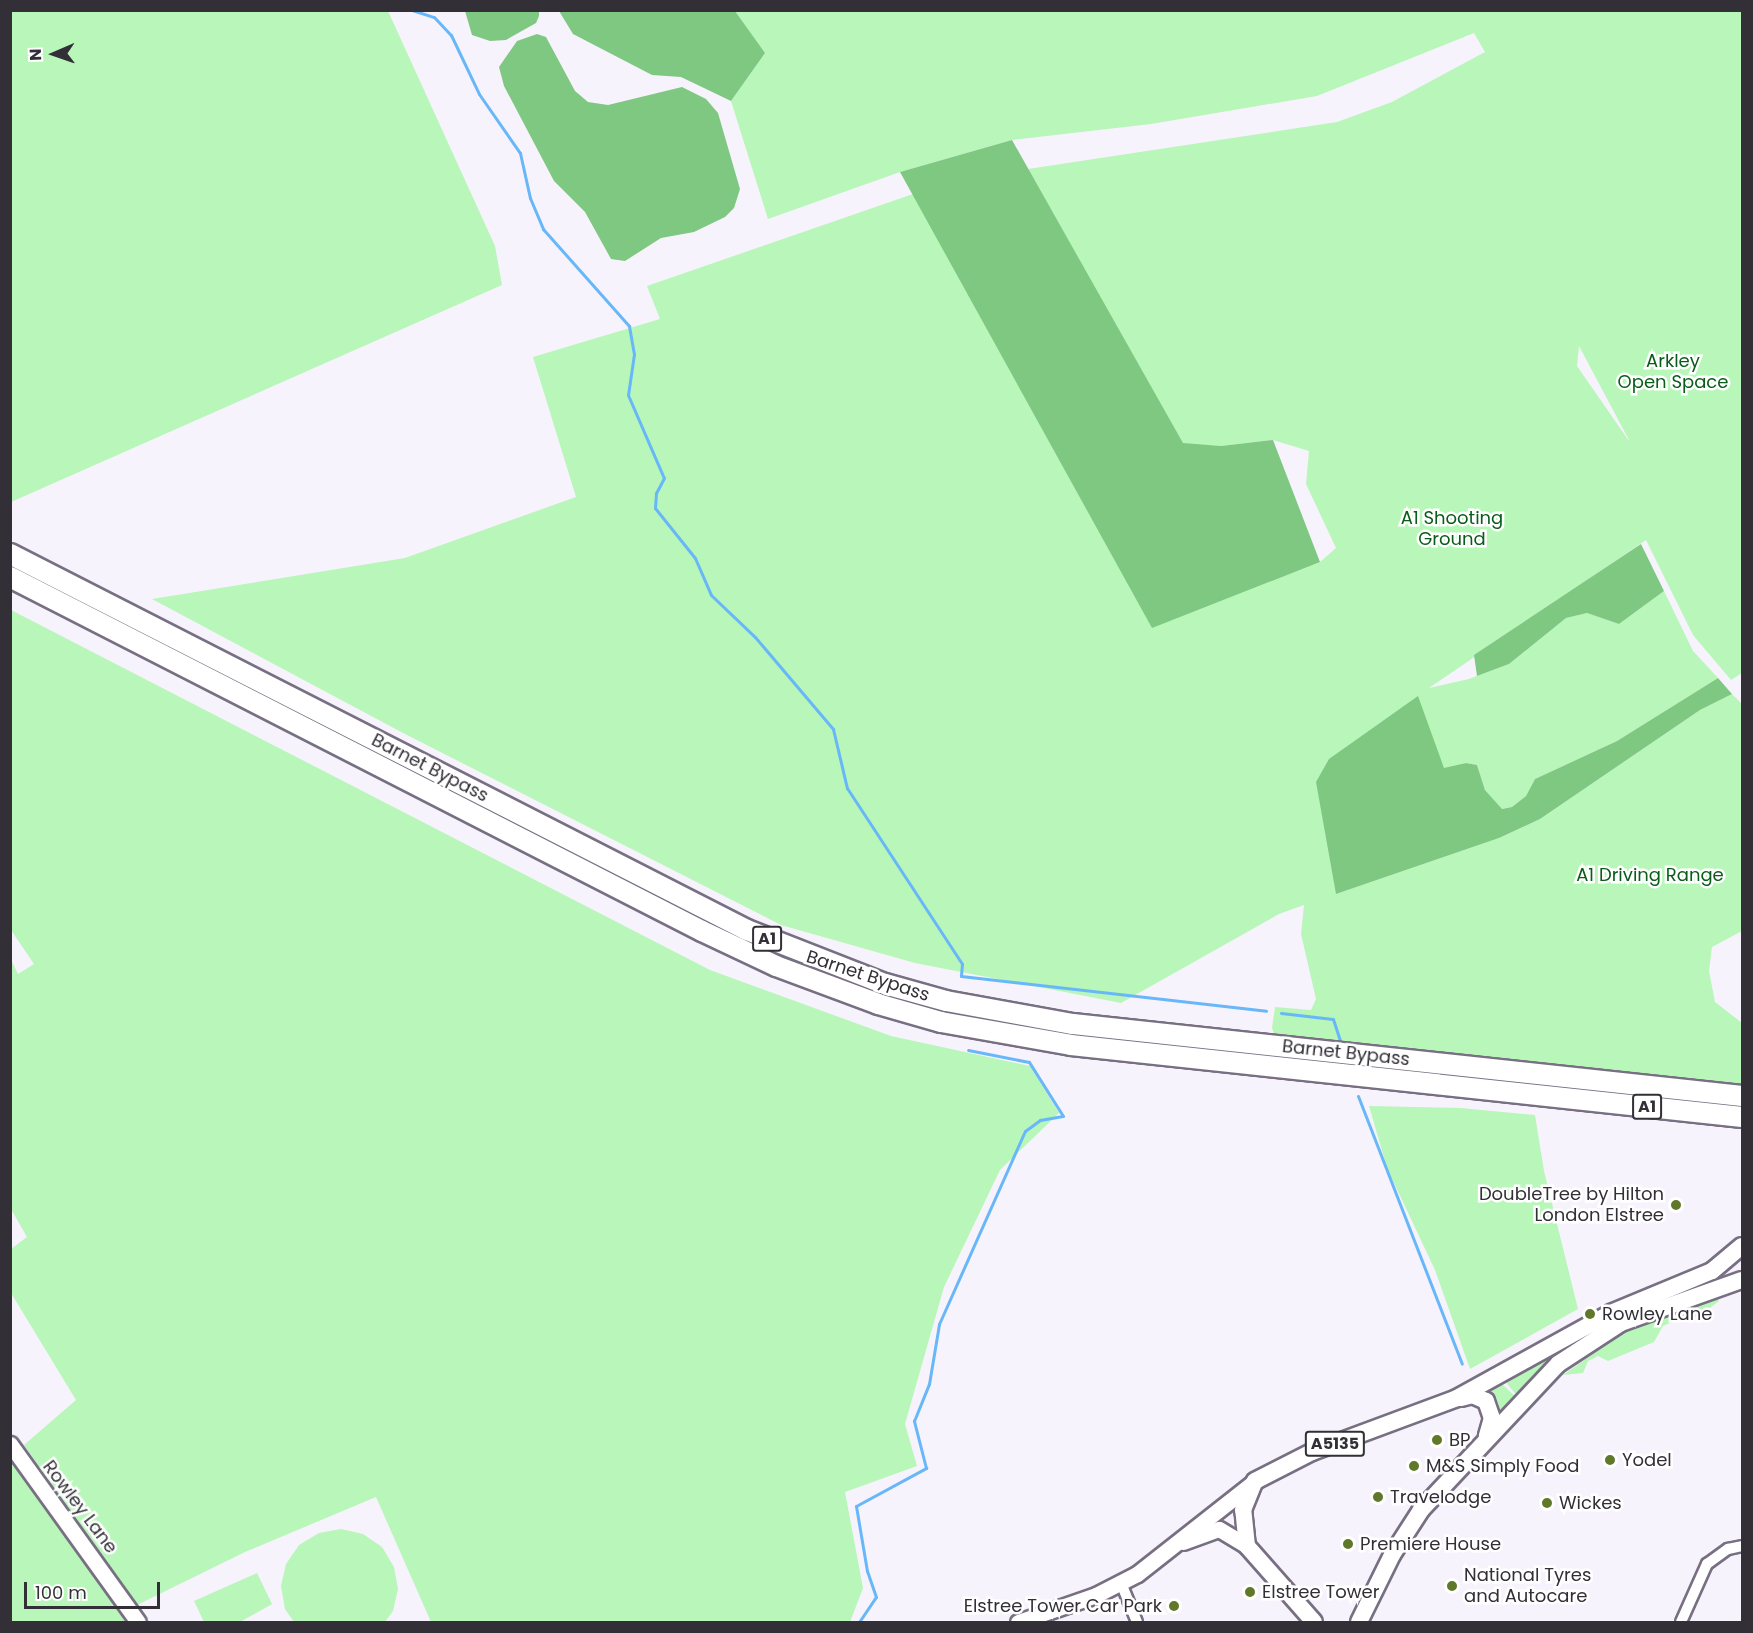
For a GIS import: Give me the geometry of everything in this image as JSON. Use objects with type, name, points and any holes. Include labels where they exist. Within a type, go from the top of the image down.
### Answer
[{"type":"highway","name":"Barnet Bypass","points":[[10,554],[747,930],[885,984],[946,1001],[1073,1024],[1743,1096]]},
{"type":"highway","name":"Barnet Bypass","points":[[10,577],[702,931],[819,983],[878,1004],[941,1022],[1071,1045],[1743,1117]]},
{"type":"main road","name":"A5135","points":[[1255,1481],[1312,1452],[1457,1398],[1611,1313],[1712,1271],[1743,1246]]},
{"type":"main road","points":[[1359,1623],[1414,1518],[1487,1437],[1558,1364],[1594,1337],[1621,1323],[1743,1280]]},
{"type":"main road","name":"A5135","points":[[1457,1398],[1472,1395],[1486,1401],[1492,1418],[1487,1437]]},
{"type":"main road","points":[[1255,1481],[1243,1510],[1247,1546],[1314,1623]]},
{"type":"main road","points":[[1352,1623],[1367,1605]]},
{"type":"street","name":"Rowley Lane","points":[[10,1444],[138,1623]]},
{"type":"street","points":[[1018,1623],[1121,1583],[1183,1542],[1210,1514],[1255,1481]]},
{"type":"street","points":[[1183,1542],[1219,1529],[1247,1546]]},
{"type":"street","points":[[1681,1623],[1707,1564],[1717,1554],[1743,1546]]},
{"type":"street","points":[[1121,1583],[1137,1623]]},
{"type":"green space","points":[[10,11],[388,11],[495,246],[502,285],[11,502]]},
{"type":"green space","points":[[465,11],[539,11],[539,16],[536,23],[506,40],[490,41],[472,35]]},
{"type":"green space","points":[[559,11],[735,11],[765,53],[731,101],[681,77],[652,75],[573,34]]},
{"type":"green space","points":[[735,11],[1742,11],[1742,673],[1731,680],[1693,635],[1646,540],[1429,688],[1469,679],[1509,664],[1566,618],[1587,613],[1619,624],[1664,591],[1693,651],[1718,678],[1617,741],[1535,779],[1526,796],[1512,807],[1501,809],[1485,790],[1477,765],[1466,763],[1444,769],[1336,894],[1499,838],[1540,819],[1700,710],[1732,694],[1742,704],[1742,931],[1712,947],[1709,971],[1715,1002],[1742,1023],[1742,1085],[1487,1062],[1275,1036],[1272,1028],[1275,1007],[1311,1010],[1316,999],[1301,934],[1304,905],[1279,914],[1121,1003],[915,963],[781,925],[405,734],[152,599],[405,558],[576,497],[533,357],[660,319],[647,286],[913,194],[1152,627],[1320,562],[1336,548],[1306,484],[1309,451],[1273,440],[1221,446],[1183,444],[1028,169],[1337,122],[1392,102],[1485,52],[1474,33],[1317,96],[1151,124],[1012,140],[900,172],[768,219],[731,101],[765,53]],"holes":[[[1579,346],[1629,440],[1577,366]]]},
{"type":"green space","points":[[537,34],[546,37],[575,91],[588,102],[608,105],[682,87],[706,99],[718,113],[740,189],[734,208],[725,217],[694,232],[661,238],[625,261],[611,259],[585,212],[554,181],[504,86],[499,67],[517,41]]},
{"type":"green space","points":[[1012,140],[1183,443],[1221,446],[1273,440],[1320,562],[1152,628],[900,172]]},
{"type":"green space","points":[[1641,544],[1664,591],[1619,624],[1587,613],[1566,618],[1509,664],[1477,676],[1474,655]]},
{"type":"green space","points":[[11,610],[710,970],[891,1036],[1030,1066],[1059,1113],[1000,1170],[944,1287],[905,1424],[917,1466],[845,1492],[863,1588],[850,1622],[431,1622],[376,1497],[245,1552],[137,1605],[24,1445],[76,1400],[11,1293],[11,1249],[27,1237],[11,1209],[11,960],[18,974],[34,964],[11,930]]},
{"type":"green space","points":[[1718,678],[1732,694],[1700,710],[1540,819],[1499,838],[1336,894],[1316,782],[1329,759],[1418,696],[1444,768],[1466,763],[1477,765],[1485,790],[1502,809],[1512,807],[1526,796],[1535,779],[1617,741]]},
{"type":"green space","points":[[1369,1106],[1461,1108],[1535,1115],[1544,1171],[1578,1309],[1470,1369],[1435,1270],[1387,1168]]},
{"type":"green space","points":[[1717,1297],[1719,1301],[1697,1318],[1690,1314],[1663,1326],[1654,1342],[1608,1361],[1598,1356],[1588,1361],[1583,1373],[1563,1375],[1621,1334]]},
{"type":"green space","points":[[1607,1320],[1519,1398],[1508,1385],[1505,1379]]},
{"type":"green space","points":[[1502,1384],[1518,1399],[1499,1419],[1485,1393]]},
{"type":"green space","points":[[11,1461],[102,1585],[125,1622],[11,1622]]},
{"type":"green space","points":[[341,1529],[363,1534],[382,1547],[394,1567],[398,1589],[393,1611],[385,1622],[294,1622],[285,1609],[281,1586],[286,1564],[299,1545],[319,1533]]},
{"type":"green space","points":[[257,1573],[272,1604],[240,1622],[204,1622],[194,1601]]},
{"type":"waterway","points":[[412,10],[434,17],[451,35],[479,94],[520,153],[530,198],[543,229],[629,326],[634,354],[628,395],[664,478],[656,493],[655,508],[695,558],[711,595],[755,637],[833,729],[847,788],[962,964],[961,976],[1266,1011]]},
{"type":"waterway","points":[[1281,1013],[1333,1019],[1340,1040]]},
{"type":"waterway","points":[[859,1622],[876,1597],[867,1571],[856,1506],[926,1468],[914,1421],[929,1384],[939,1324],[1025,1131],[1040,1120],[1063,1116],[1029,1062],[968,1050]]},
{"type":"waterway","points":[[1358,1096],[1462,1364]]},
{"type":"place","name":"DoubleTree by Hilton London Elstree","points":[[1676,1205]]},
{"type":"place","name":"Rowley Lane","points":[[1590,1314]]},
{"type":"place","name":"BP","points":[[1437,1440]]},
{"type":"place","name":"Yodel","points":[[1610,1460]]},
{"type":"place","name":"M&S Simply Food","points":[[1414,1466]]},
{"type":"place","name":"Travelodge","points":[[1378,1497]]},
{"type":"place","name":"Wickes","points":[[1547,1503]]},
{"type":"place","name":"Premiere House","points":[[1348,1544]]},
{"type":"place","name":"National Tyres and Autocare","points":[[1452,1586]]},
{"type":"place","name":"Elstree Tower","points":[[1250,1592]]},
{"type":"place","name":"Elstree Tower Car Park","points":[[1174,1606]]},
{"type":"park label","name":"Arkley Open Space","points":[[1673,372]]},
{"type":"park label","name":"A1 Shooting Ground","points":[[1452,529]]},
{"type":"park label","name":"A1 Driving Range","points":[[1650,875]]}]
